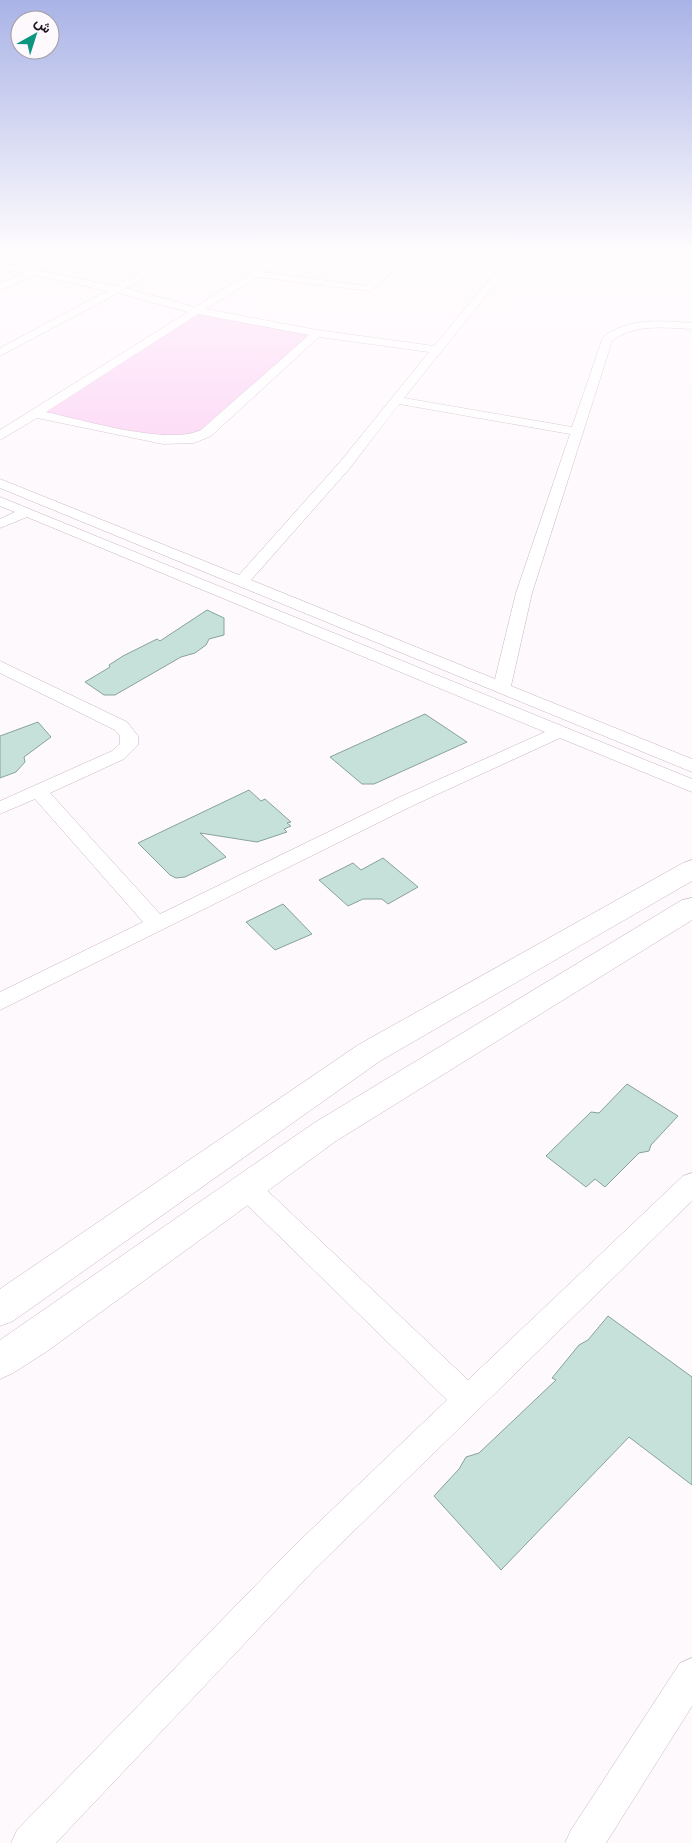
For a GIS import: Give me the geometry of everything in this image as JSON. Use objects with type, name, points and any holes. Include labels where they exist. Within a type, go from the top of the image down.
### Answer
[{"type":"main road","points":[[0,1309],[369,1053],[692,868]]},
{"type":"main road","points":[[0,1361],[33,1340],[325,1132],[692,907]]},
{"type":"street","points":[[0,353],[28,338]]},
{"type":"street","points":[[0,436],[154,338]]},
{"type":"street","points":[[34,414],[163,440],[194,439],[206,433],[311,338]]},
{"type":"street","points":[[352,338],[436,350]]},
{"type":"street","points":[[242,582],[345,465],[446,338]]},
{"type":"street","points":[[502,688],[524,593],[608,338]]},
{"type":"street","points":[[396,400],[576,431]]},
{"type":"street","points":[[0,483],[692,766]]},
{"type":"street","points":[[0,501],[692,786]]},
{"type":"street","points":[[0,524],[27,512]]},
{"type":"street","points":[[0,666],[121,726],[129,736],[129,745],[118,755],[0,808]]},
{"type":"street","points":[[0,1002],[407,801],[561,731]]},
{"type":"street","points":[[39,792],[85,846],[158,925]]},
{"type":"street","points":[[30,1843],[304,1558],[692,1184]]},
{"type":"street","points":[[246,1187],[468,1400]]},
{"type":"street","points":[[584,1843],[692,1675]]},
{"type":"shaded area","points":[[155,338],[311,338],[206,433],[179,441],[35,414]]},
{"type":"building","points":[[207,610],[224,618],[224,635],[209,639],[206,645],[195,653],[181,657],[115,695],[104,695],[85,682],[110,667],[109,665],[123,656],[157,639],[160,641]]},
{"type":"building","points":[[425,714],[467,742],[374,784],[362,784],[330,757]]},
{"type":"building","points":[[38,722],[51,737],[24,757],[25,762],[16,772],[0,778],[0,736]]},
{"type":"building","points":[[249,790],[261,801],[265,799],[291,822],[287,823],[291,826],[284,829],[287,832],[257,842],[200,833],[226,857],[185,877],[176,878],[170,875],[138,843]]},
{"type":"building","points":[[383,858],[418,887],[388,904],[382,899],[363,899],[348,906],[319,880],[353,863],[361,870]]},
{"type":"building","points":[[283,904],[312,934],[275,950],[246,922]]},
{"type":"building","points":[[627,1084],[678,1116],[651,1145],[649,1151],[639,1153],[605,1187],[595,1179],[586,1187],[546,1156],[591,1112],[599,1113]]},
{"type":"building","points":[[608,1316],[692,1377],[692,1485],[629,1437],[501,1570],[434,1496],[459,1469],[466,1457],[479,1453],[556,1380],[552,1378],[579,1345],[588,1340]]}]
